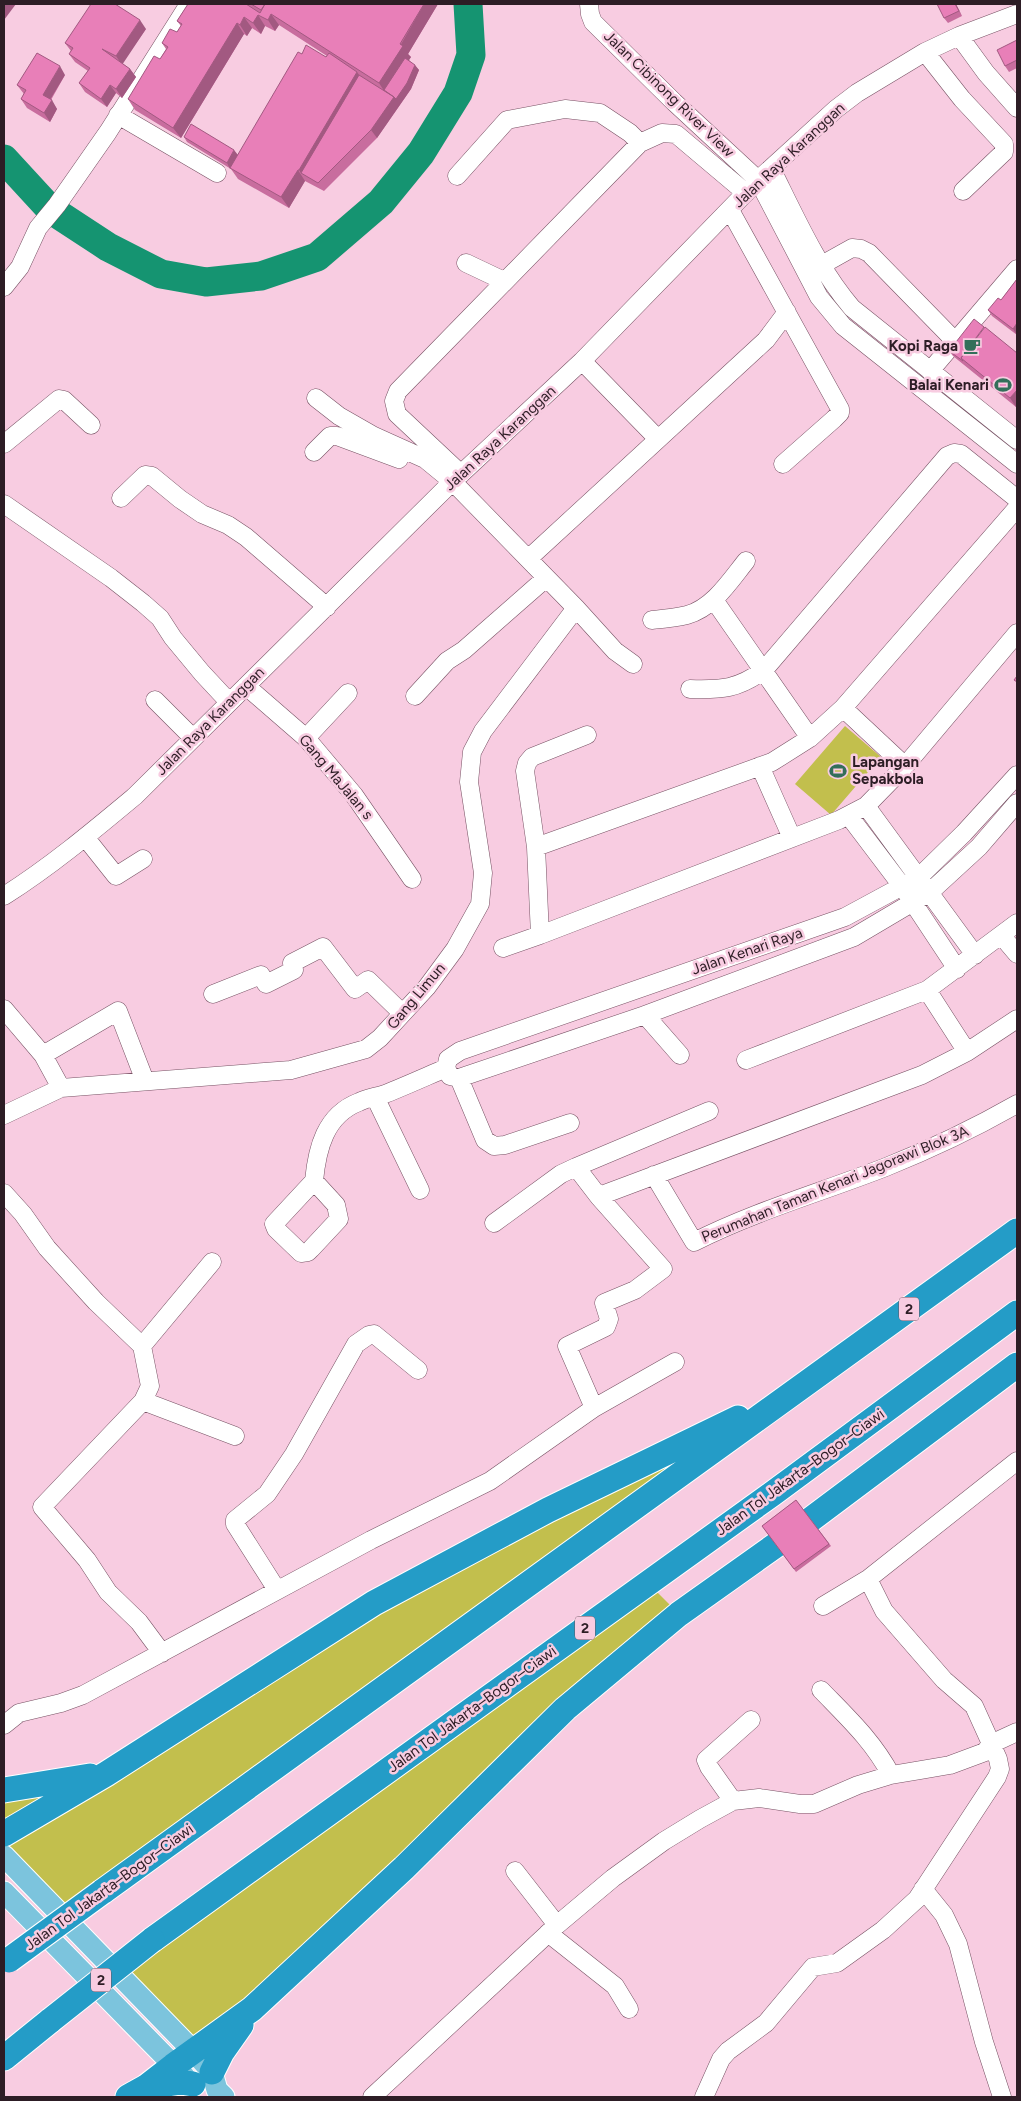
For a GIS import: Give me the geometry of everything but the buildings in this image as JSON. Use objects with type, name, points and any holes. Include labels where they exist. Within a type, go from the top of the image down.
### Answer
[{"type":"highway","name":"Jalan Tol Jakarta–Bogor–Ciawi","points":[[6,1962],[1017,1231]]},
{"type":"highway","name":"Jalan Tol Jakarta–Bogor–Ciawi","points":[[4,2058],[152,1940],[780,1488],[1017,1313]]},
{"type":"highway","points":[[810,1520],[1017,1364]]},
{"type":"highway","points":[[4,1834],[106,1774],[374,1604],[548,1510],[801,1387]]},
{"type":"highway","points":[[137,2092],[252,2008],[404,1868],[565,1709],[679,1614],[776,1545]]},
{"type":"highway","points":[[4,1790],[106,1774]]},
{"type":"highway","points":[[137,2092],[171,2083],[212,2086],[222,2052],[252,2008]]},
{"type":"main road","points":[[4,1856],[194,2052],[212,2086]]},
{"type":"main road","points":[[4,1892],[173,2066],[212,2086]]},
{"type":"street","points":[[4,287],[20,267],[38,228],[83,168],[189,4]]},
{"type":"street","name":"Jalan Cibinong River View","points":[[589,4],[593,22],[674,102],[765,174],[814,269]]},
{"type":"street","name":"Jalan Raya Karanggan","points":[[4,896],[85,837],[135,796],[454,481],[582,361],[765,174],[850,98],[925,52],[959,36],[1017,14]]},
{"type":"street","points":[[959,36],[986,73],[1017,108]]},
{"type":"street","points":[[925,52],[962,100],[1004,144],[1004,152],[963,191]]},
{"type":"street","points":[[457,176],[507,120],[565,109],[600,113],[630,133],[640,143]]},
{"type":"street","points":[[118,115],[217,173]]},
{"type":"street","points":[[633,664],[615,651],[454,481],[397,414],[394,401],[398,391],[640,143],[662,133],[676,134],[746,193]]},
{"type":"street","points":[[730,210],[840,409],[840,413],[834,419],[783,464]]},
{"type":"street","points":[[814,269],[852,248],[861,249],[868,253],[954,340]]},
{"type":"street","points":[[466,263],[504,281]]},
{"type":"street","points":[[814,269],[836,289],[852,308],[1017,440]]},
{"type":"street","points":[[814,269],[819,297],[842,326],[1017,464]]},
{"type":"street","points":[[930,371],[954,340],[1017,269]]},
{"type":"street","points":[[528,559],[766,340],[787,312]]},
{"type":"street","points":[[582,361],[658,439]]},
{"type":"street","points":[[316,398],[339,416],[374,436],[425,459],[454,481]]},
{"type":"street","points":[[4,444],[59,399],[64,400],[91,425]]},
{"type":"street","points":[[314,452],[326,438],[337,436],[454,481]]},
{"type":"street","points":[[690,689],[721,690],[749,681],[764,670],[947,456],[954,453],[961,454],[1017,498]]},
{"type":"street","points":[[121,498],[145,475],[152,476],[195,509],[228,525],[246,537],[327,607]]},
{"type":"street","points":[[4,504],[111,578],[143,603],[160,618],[202,673],[229,702]]},
{"type":"street","points":[[536,847],[772,762],[810,738],[843,708],[1017,508]]},
{"type":"street","points":[[652,620],[688,615],[714,600],[746,561]]},
{"type":"street","points":[[415,696],[447,661],[464,650],[546,578]]},
{"type":"street","points":[[714,600],[810,738]]},
{"type":"street","name":"Gang Limun","points":[[4,1115],[61,1088],[291,1070],[366,1049],[380,1038],[426,987],[455,949],[480,904],[482,873],[470,782],[472,752],[483,731],[576,608]]},
{"type":"street","points":[[502,948],[849,816],[866,806],[905,766],[1017,633]]},
{"type":"street","name":"Gang MaJalan s","points":[[246,686],[306,738],[354,795],[412,879]]},
{"type":"street","points":[[306,738],[348,693]]},
{"type":"street","points":[[155,700],[193,738]]},
{"type":"street","points":[[843,708],[905,766]]},
{"type":"street","points":[[540,935],[536,847],[525,771],[527,762],[532,757],[587,735]]},
{"type":"street","points":[[760,766],[792,838]]},
{"type":"street","name":"Jalan Kenari Raya","points":[[452,1073],[448,1058],[460,1051],[846,918],[919,877],[964,834],[1017,776]]},
{"type":"street","name":"Jalan Kenari Raya","points":[[314,1182],[316,1158],[325,1131],[339,1114],[358,1102],[645,1015],[854,937],[930,892],[979,847],[1017,803]]},
{"type":"street","points":[[866,806],[975,955]]},
{"type":"street","points":[[849,816],[902,886],[957,969]]},
{"type":"street","points":[[85,837],[116,876],[143,859]]},
{"type":"street","points":[[746,1060],[928,990],[1017,924]]},
{"type":"street","points":[[1001,935],[1017,954]]},
{"type":"street","points":[[213,994],[261,975],[266,984],[294,970],[292,963],[323,947],[355,989],[368,980],[402,1014]]},
{"type":"street","points":[[928,990],[966,1052]]},
{"type":"street","points":[[4,1009],[44,1055],[61,1088]]},
{"type":"street","points":[[44,1055],[118,1010],[145,1081]]},
{"type":"street","points":[[645,1015],[680,1055]]},
{"type":"street","points":[[602,1195],[922,1075],[966,1052],[1016,1022]]},
{"type":"street","points":[[452,1073],[485,1140],[494,1146],[505,1145],[570,1123]]},
{"type":"street","points":[[375,1098],[420,1190]]},
{"type":"street","name":"Perumahan Taman Kenari Jagorawi Blok 3A","points":[[654,1175],[694,1242],[724,1226],[887,1166],[978,1127],[1017,1104]]},
{"type":"street","points":[[494,1223],[561,1174],[709,1111]]},
{"type":"street","points":[[576,1167],[599,1197],[663,1269],[635,1290],[604,1303],[609,1319],[606,1327],[567,1346],[594,1408]]},
{"type":"street","points":[[4,1192],[24,1214],[47,1248],[96,1302],[142,1346],[150,1386],[143,1401],[42,1507],[87,1560],[108,1592],[139,1622],[162,1653]]},
{"type":"street","points":[[142,1346],[212,1262]]},
{"type":"street","points":[[277,1590],[235,1524],[235,1520],[267,1494],[294,1454],[356,1344],[369,1335],[374,1334],[418,1370]]},
{"type":"street","points":[[4,1724],[19,1713],[61,1703],[83,1695],[277,1590],[490,1481],[594,1408],[675,1362]]},
{"type":"street","points":[[143,1401],[235,1436]]},
{"type":"street","points":[[823,1606],[868,1580],[1017,1461]]},
{"type":"street","points":[[704,2097],[721,2059],[728,2051],[766,2023],[813,1967],[837,1962],[848,1955],[883,1930],[916,1899],[997,1777],[1000,1763],[974,1706],[944,1680],[884,1611],[868,1580]]},
{"type":"street","points":[[821,1690],[866,1736],[880,1754],[891,1775]]},
{"type":"street","points":[[733,1801],[708,1767],[706,1760],[751,1720]]},
{"type":"street","points":[[372,2097],[553,1929],[613,1878],[664,1841],[700,1818],[733,1801],[759,1798],[800,1804],[814,1804],[858,1785],[891,1775],[950,1765],[985,1752],[991,1744],[1017,1732]]},
{"type":"street","points":[[515,1872],[553,1929],[615,1986],[630,2009]]},
{"type":"street","points":[[923,1889],[944,1916],[956,1937],[984,2042],[1002,2097]]},
{"type":"shaded area","name":"Lapangan Sepakbola","points":[[845,726],[881,757],[831,815],[795,784]]},
{"type":"shaded area","points":[[801,1387],[65,1919],[4,1856],[4,1790],[106,1774],[374,1603]]},
{"type":"shaded area","points":[[648,1583],[679,1614],[194,2052],[116,1968]]},
{"type":"waterway","points":[[4,159],[50,209],[108,247],[161,274],[206,282],[261,276],[317,257],[381,202],[421,153],[458,93],[471,55],[468,4]]},
{"type":"place","name":"Kopi Raga","points":[[972,346]]},
{"type":"place","name":"Balai Kenari","points":[[1003,385]]},
{"type":"place","name":"Lapangan Sepakbola","points":[[838,771]]}]
